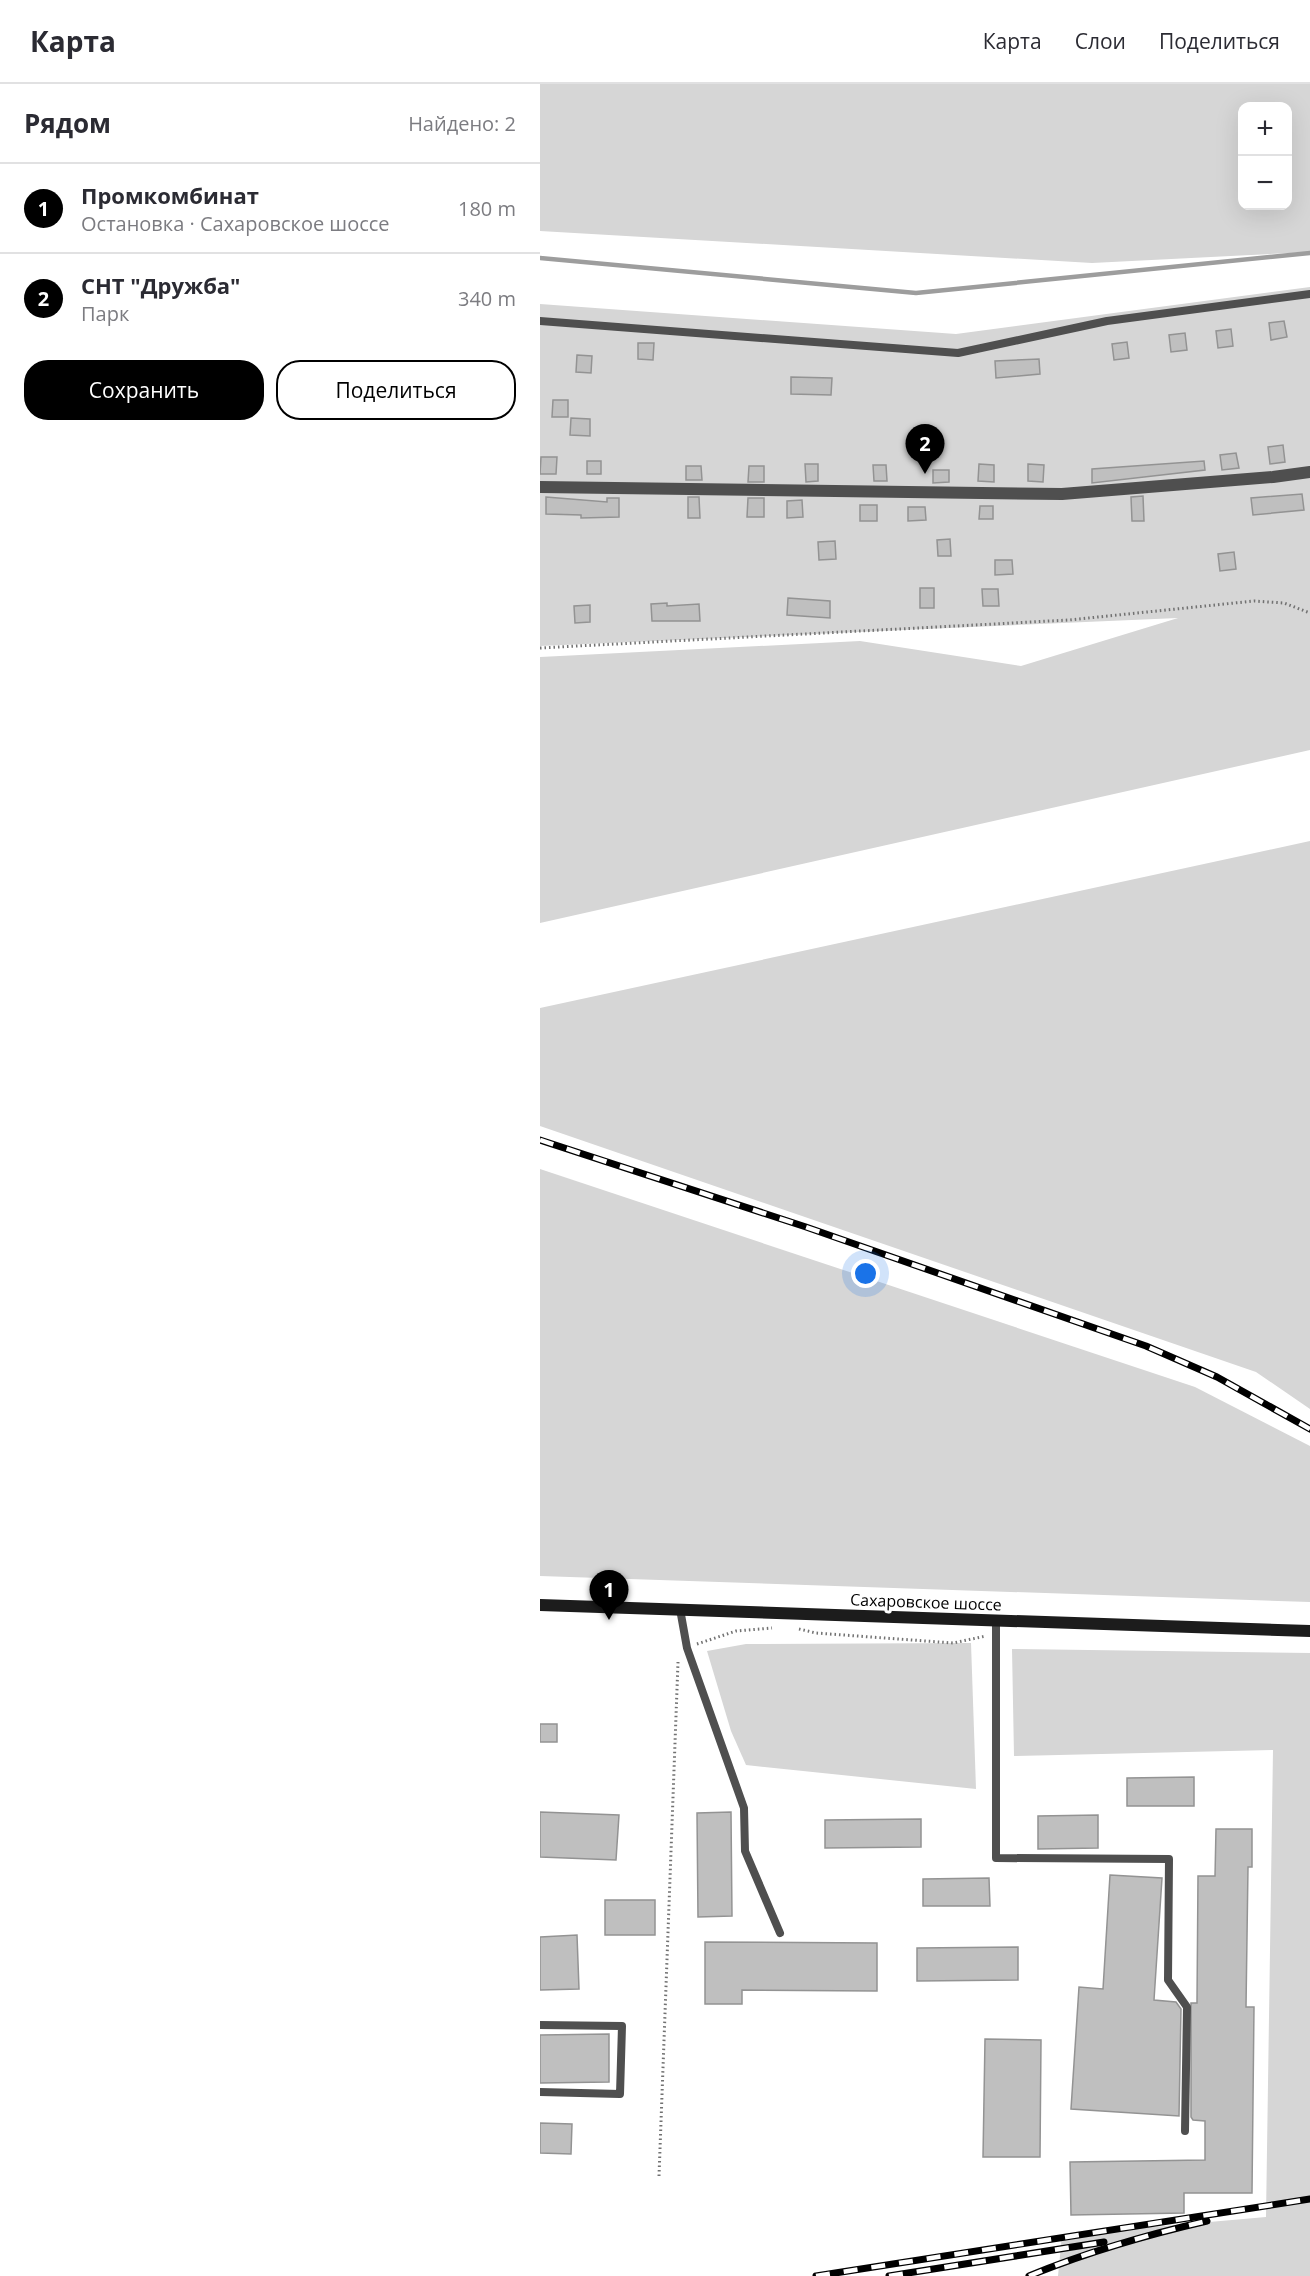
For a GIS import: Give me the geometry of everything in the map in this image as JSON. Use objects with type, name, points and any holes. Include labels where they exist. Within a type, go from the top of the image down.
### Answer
[{"type":"main road","name":"Сахаровское шоссе","points":[[540,1605],[1310,1631]]},
{"type":"street","points":[[540,487],[1062,494],[1310,472]]},
{"type":"lane","points":[[540,321],[958,353],[1107,321],[1310,294]]},
{"type":"lane","points":[[680,1609],[687,1647],[744,1808],[745,1851],[780,1933]]},
{"type":"lane","points":[[996,1621],[996,1858],[1168,1859],[1168,1980],[1187,2007],[1185,2131]]},
{"type":"lane","points":[[540,2025],[622,2026],[620,2094],[540,2092]]},
{"type":"path","points":[[540,648],[1070,620],[1216,607],[1254,600],[1284,603],[1310,612]]},
{"type":"path","points":[[789,1626],[816,1633],[953,1642],[996,1634]]},
{"type":"path","points":[[687,1647],[736,1631],[778,1627]]},
{"type":"path","points":[[659,2176],[679,1656]]},
{"type":"shaded area","points":[[540,84],[1310,84],[1310,252],[1092,263],[540,231]]},
{"type":"shaded area","points":[[1310,287],[1310,750],[540,923],[540,657],[860,641],[1021,666],[1178,618],[540,646],[540,304],[956,334]]},
{"type":"shaded area","points":[[1310,841],[1310,1409],[1256,1372],[540,1126],[540,1008]]},
{"type":"shaded area","points":[[540,1169],[1195,1387],[1310,1446],[1310,1602],[540,1576]]},
{"type":"shaded area","points":[[971,1643],[976,1789],[746,1765],[731,1731],[707,1651],[746,1644]]},
{"type":"shaded area","points":[[1012,1649],[1310,1653],[1310,2276],[1058,2276],[1062,2235],[1266,2217],[1273,1750],[1014,1756]]},
{"type":"building","points":[[1284,321],[1287,337],[1271,340],[1269,323]]},
{"type":"building","points":[[1231,329],[1233,346],[1218,348],[1216,331]]},
{"type":"building","points":[[1185,333],[1187,350],[1171,352],[1169,335]]},
{"type":"building","points":[[1127,342],[1129,358],[1114,360],[1112,344]]},
{"type":"building","points":[[638,343],[654,343],[653,360],[638,359]]},
{"type":"building","points":[[577,355],[592,356],[591,373],[576,372]]},
{"type":"building","points":[[1039,359],[1040,374],[996,378],[995,361]]},
{"type":"building","points":[[791,377],[832,378],[831,395],[791,394]]},
{"type":"building","points":[[553,400],[568,400],[568,417],[552,417]]},
{"type":"building","points":[[571,418],[590,419],[590,436],[570,435]]},
{"type":"building","points":[[1283,445],[1285,462],[1270,464],[1268,447]]},
{"type":"building","points":[[1236,453],[1239,468],[1222,470],[1220,455]]},
{"type":"building","points":[[541,457],[557,457],[556,474],[540,474]]},
{"type":"building","points":[[587,461],[601,461],[601,474],[587,474]]},
{"type":"building","points":[[1204,461],[1205,470],[1092,483],[1092,469]]},
{"type":"building","points":[[805,464],[818,464],[818,481],[806,482]]},
{"type":"building","points":[[979,464],[994,465],[994,482],[978,481]]},
{"type":"building","points":[[1028,464],[1044,465],[1043,482],[1028,481]]},
{"type":"building","points":[[873,465],[886,465],[887,481],[874,481]]},
{"type":"building","points":[[686,466],[701,466],[702,480],[686,480]]},
{"type":"building","points":[[749,466],[764,466],[764,482],[748,482]]},
{"type":"building","points":[[933,470],[949,470],[949,482],[933,483]]},
{"type":"building","points":[[1302,494],[1304,510],[1253,515],[1251,498]]},
{"type":"building","points":[[1143,496],[1144,521],[1132,521],[1131,497]]},
{"type":"building","points":[[546,497],[607,502],[607,498],[619,498],[619,517],[581,518],[581,515],[546,514]]},
{"type":"building","points":[[688,497],[699,497],[700,518],[688,518]]},
{"type":"building","points":[[748,498],[764,498],[764,517],[747,517]]},
{"type":"building","points":[[802,500],[803,517],[787,518],[787,501]]},
{"type":"building","points":[[860,505],[877,505],[877,521],[860,521]]},
{"type":"building","points":[[980,506],[993,506],[993,519],[979,519]]},
{"type":"building","points":[[908,507],[925,507],[926,520],[908,521]]},
{"type":"building","points":[[950,539],[951,556],[938,556],[937,540]]},
{"type":"building","points":[[835,541],[836,559],[819,560],[818,542]]},
{"type":"building","points":[[1234,552],[1236,569],[1220,571],[1218,554]]},
{"type":"building","points":[[995,560],[1012,560],[1013,574],[995,575]]},
{"type":"building","points":[[920,588],[934,588],[934,608],[920,608]]},
{"type":"building","points":[[982,589],[998,589],[999,606],[983,606]]},
{"type":"building","points":[[788,598],[830,601],[830,618],[787,615]]},
{"type":"building","points":[[667,603],[667,606],[699,604],[700,621],[652,621],[651,604]]},
{"type":"building","points":[[590,605],[590,622],[575,623],[574,606]]},
{"type":"building","points":[[540,1724],[557,1724],[557,1742],[540,1742]]},
{"type":"building","points":[[1194,1777],[1194,1806],[1127,1806],[1127,1778]]},
{"type":"building","points":[[540,1812],[619,1815],[616,1860],[540,1857]]},
{"type":"building","points":[[731,1812],[732,1916],[698,1917],[697,1813]]},
{"type":"building","points":[[1098,1815],[1098,1848],[1038,1849],[1038,1816]]},
{"type":"building","points":[[921,1819],[921,1847],[825,1848],[825,1820]]},
{"type":"building","points":[[1216,1829],[1252,1829],[1252,1867],[1248,1867],[1246,2007],[1254,2007],[1252,2193],[1184,2193],[1184,2213],[1071,2215],[1070,2162],[1205,2160],[1205,2121],[1193,2120],[1191,2117],[1191,2003],[1197,2003],[1198,1876],[1215,1876]]},
{"type":"building","points":[[1110,1875],[1162,1878],[1154,2000],[1176,2002],[1181,2009],[1179,2116],[1071,2109],[1079,1987],[1103,1989]]},
{"type":"building","points":[[989,1878],[990,1906],[923,1906],[923,1879]]},
{"type":"building","points":[[605,1900],[655,1900],[655,1935],[605,1935]]},
{"type":"building","points":[[577,1935],[579,1989],[540,1990],[540,1937]]},
{"type":"building","points":[[705,1942],[877,1943],[877,1991],[742,1990],[742,2004],[705,2004]]},
{"type":"building","points":[[1018,1947],[1018,1980],[917,1981],[917,1948]]},
{"type":"building","points":[[609,2034],[609,2082],[540,2083],[540,2035]]},
{"type":"building","points":[[985,2039],[1041,2040],[1040,2157],[983,2157]]},
{"type":"building","points":[[540,2123],[572,2124],[571,2154],[540,2153]]},
{"type":"waterway","points":[[540,258],[916,293],[1310,253]]},
{"type":"railway","points":[[540,1140],[806,1227],[1146,1346],[1217,1377],[1310,1429]]},
{"type":"railway","points":[[816,2276],[1310,2199]]},
{"type":"railway","points":[[1029,2276],[1117,2245],[1207,2221]]},
{"type":"railway","points":[[889,2276],[1104,2242]]},
{"type":"place","name":"СНТ \"Дружба\"","points":[[925,474]]},
{"type":"place","name":"Промкомбинат","points":[[609,1620]]}]
